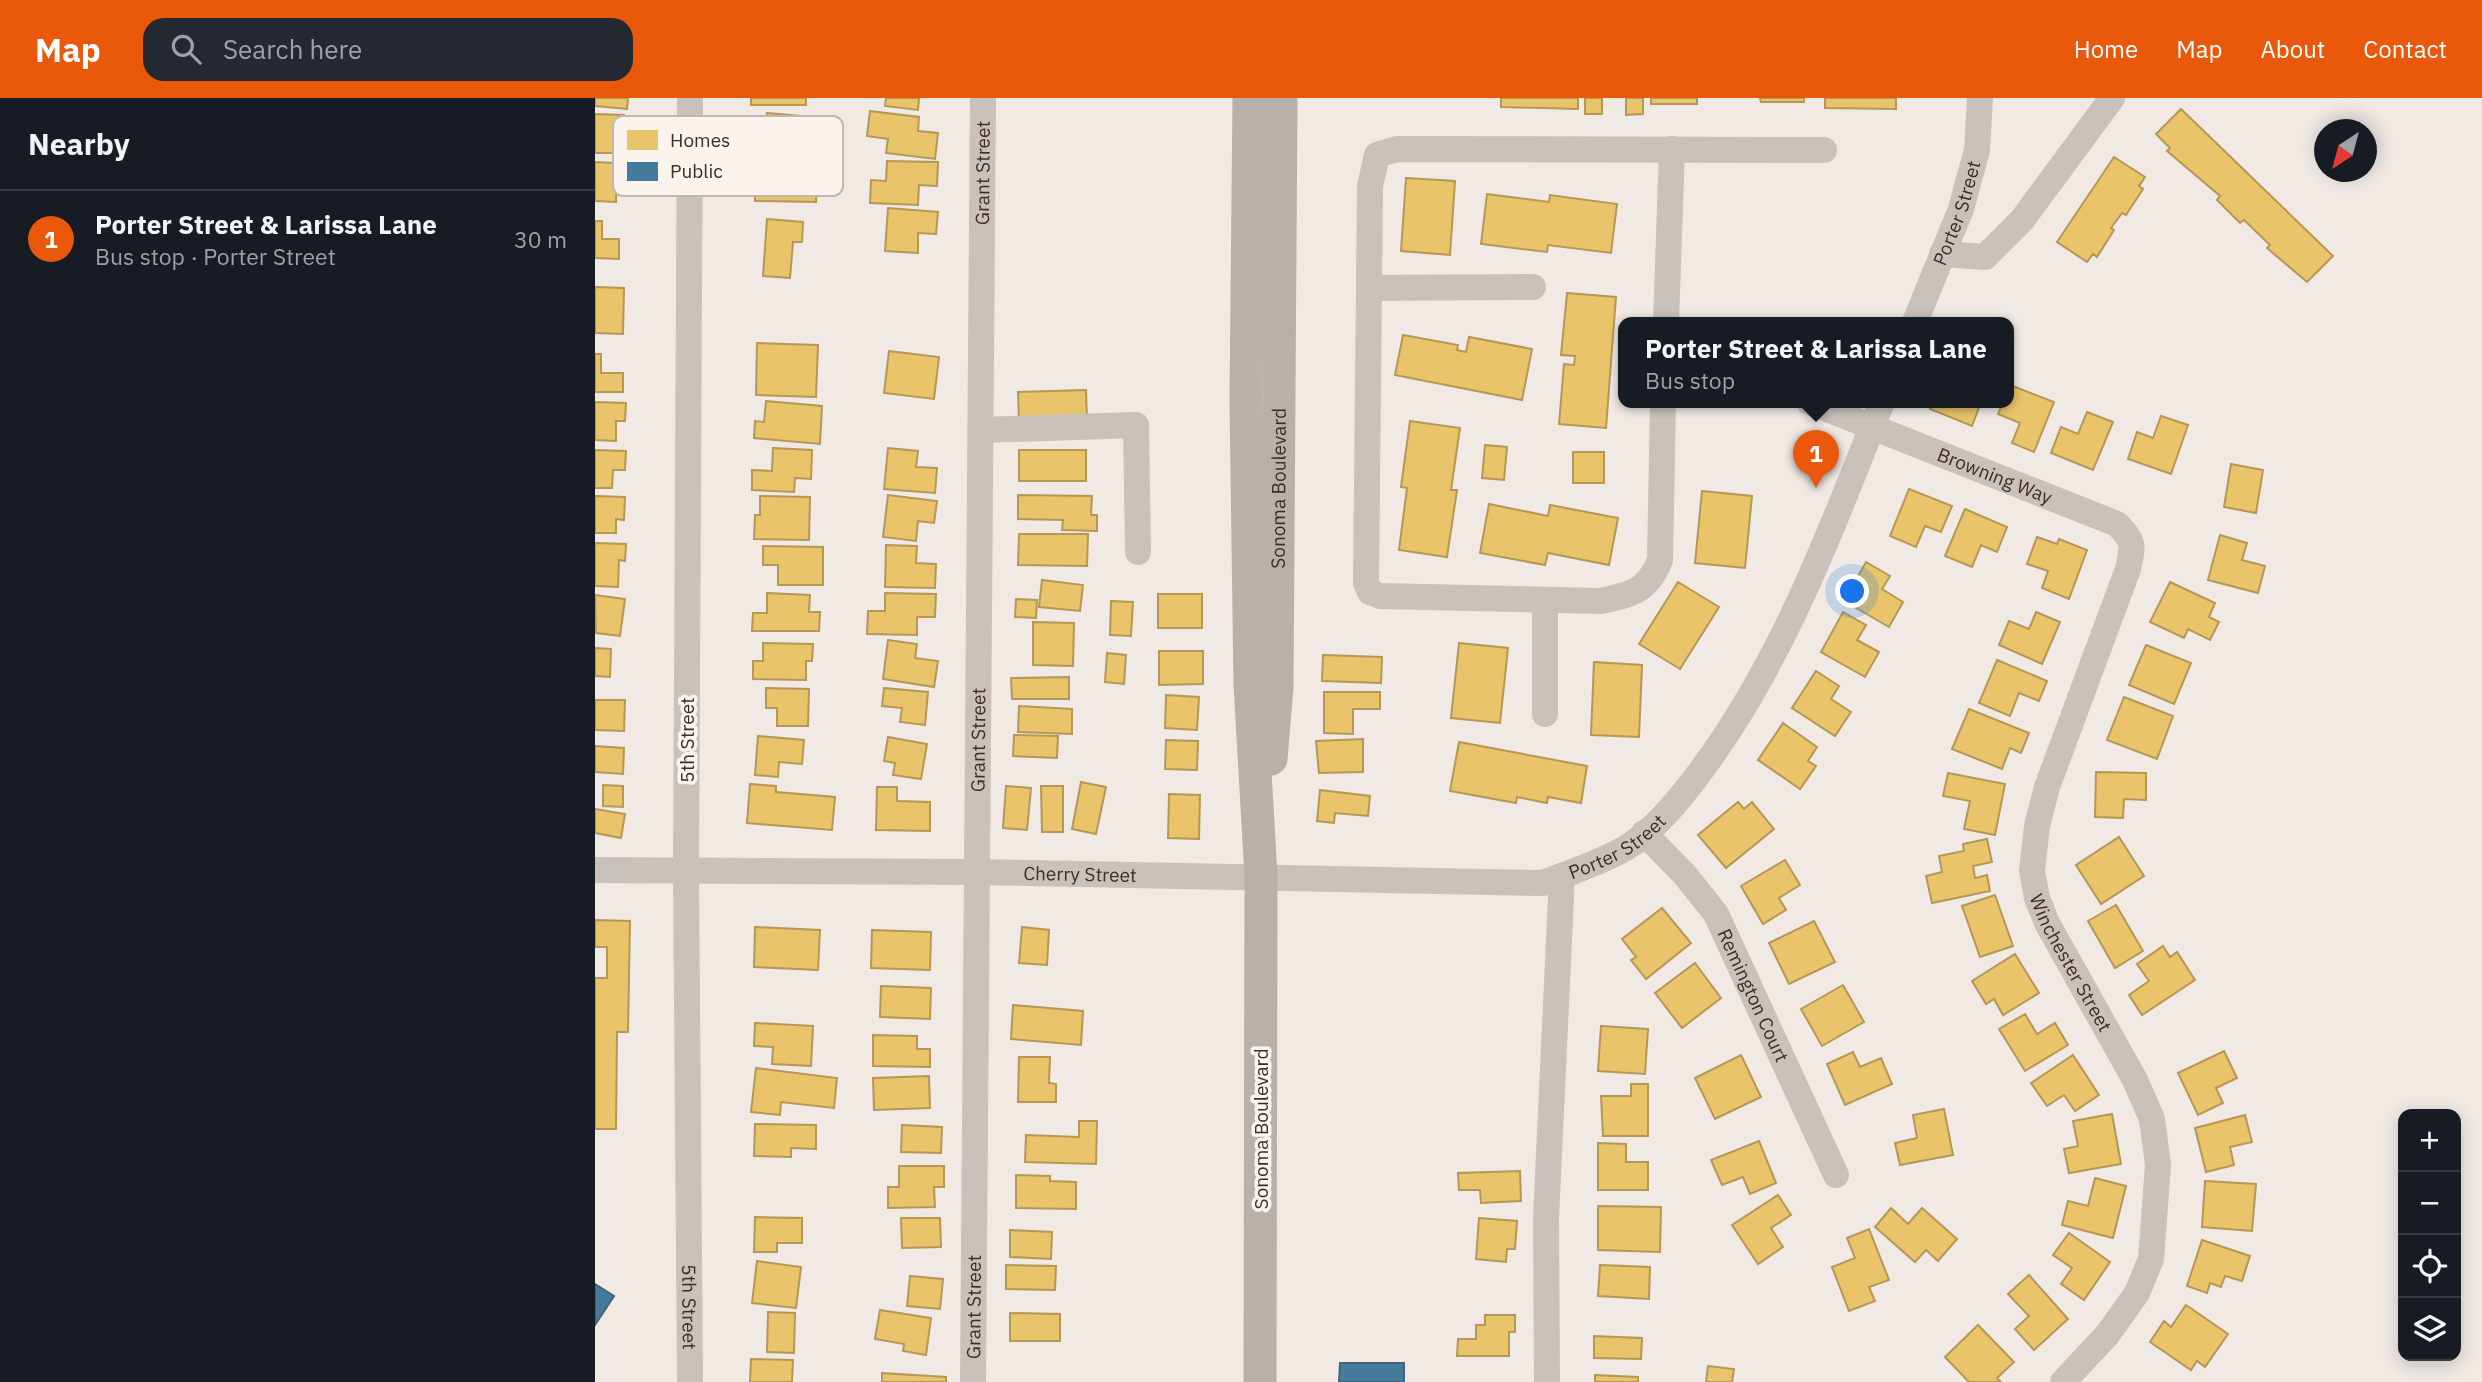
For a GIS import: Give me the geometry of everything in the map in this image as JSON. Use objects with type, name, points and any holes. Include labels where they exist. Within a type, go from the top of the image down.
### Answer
[{"type":"main road","name":"Sonoma Boulevard","points":[[1249,98],[1246,400],[1249,684],[1261,876],[1260,1382]]},
{"type":"main road","name":"Sonoma Boulevard","points":[[1261,876],[1277,687],[1281,98]]},
{"type":"street","name":"5th Street","points":[[689,98],[689,116]]},
{"type":"street","name":"Grant Street","points":[[973,1382],[983,98]]},
{"type":"street","name":"Porter Street","points":[[1917,317],[1961,209],[1977,150],[1980,98]]},
{"type":"street","points":[[1942,254],[1985,257],[2022,220],[2112,98]]},
{"type":"street","points":[[1663,408],[1660,560],[1653,578],[1635,593],[1601,601],[1380,596],[1370,592],[1366,583],[1370,186],[1377,155],[1397,149],[1824,150]]},
{"type":"street","points":[[1666,317],[1672,149]]},
{"type":"street","name":"5th Street","points":[[689,196],[687,872],[691,1382]]},
{"type":"street","points":[[1369,288],[1533,287]]},
{"type":"street","name":"Browning Way","points":[[1824,408],[2117,524]]},
{"type":"street","name":"Porter Street","points":[[1547,1382],[1546,1217],[1562,876],[1627,847],[1644,833],[1680,798],[1717,748],[1778,648],[1807,587],[1880,408]]},
{"type":"street","points":[[981,430],[1136,425],[1138,552]]},
{"type":"street","name":"Winchester Street","points":[[2063,1382],[2108,1335],[2137,1293],[2151,1259],[2155,1222],[2158,1165],[2152,1119],[2136,1080],[2047,923],[2037,898],[2032,871],[2037,826],[2047,787],[2130,559],[2131,538],[2117,524]]},
{"type":"street","points":[[1545,600],[1545,714]]},
{"type":"street","name":"Remington Court","points":[[1644,833],[1685,875],[1716,914],[1836,1175]]},
{"type":"street","name":"Cherry Street","points":[[595,870],[976,872],[1543,883],[1562,876]]},
{"type":"building: Homes","points":[[595,98],[628,98],[627,109],[595,106]]},
{"type":"building: Homes","points":[[751,98],[806,98],[806,105],[751,105]]},
{"type":"building: Homes","points":[[886,98],[919,98],[918,110],[885,106]]},
{"type":"building: Homes","points":[[1501,98],[1578,98],[1578,109],[1501,107]]},
{"type":"building: Homes","points":[[1585,98],[1602,98],[1602,114],[1585,114]]},
{"type":"building: Homes","points":[[1626,98],[1643,98],[1643,114],[1626,115]]},
{"type":"building: Homes","points":[[1651,98],[1697,98],[1697,104],[1651,104]]},
{"type":"building: Homes","points":[[1760,98],[1804,98],[1804,102],[1761,102]]},
{"type":"building: Homes","points":[[1825,98],[1896,98],[1896,109],[1825,108]]},
{"type":"building: Homes","points":[[2181,109],[2333,256],[2307,282],[2267,248],[2270,245],[2244,220],[2240,223],[2217,200],[2220,196],[2167,151],[2170,148],[2156,134]]},
{"type":"building: Homes","points":[[870,111],[919,117],[918,131],[938,133],[935,159],[886,153],[888,139],[867,136]]},
{"type":"building: Homes","points":[[767,113],[801,116],[767,116]]},
{"type":"building: Homes","points":[[595,114],[624,115],[613,116],[613,153],[595,153]]},
{"type":"building: Homes","points":[[2114,157],[2145,177],[2139,186],[2143,189],[2126,215],[2122,213],[2111,228],[2114,230],[2097,257],[2093,254],[2087,262],[2057,242]]},
{"type":"building: Homes","points":[[887,161],[938,162],[937,186],[919,185],[918,205],[870,203],[871,180],[886,181]]},
{"type":"building: Homes","points":[[595,162],[613,163],[613,196],[616,196],[616,202],[595,201]]},
{"type":"building: Homes","points":[[1406,178],[1455,181],[1450,255],[1401,251]]},
{"type":"building: Homes","points":[[1487,194],[1549,202],[1550,195],[1617,204],[1611,253],[1548,245],[1547,252],[1481,244]]},
{"type":"building: Homes","points":[[755,196],[816,196],[816,202],[755,201]]},
{"type":"building: Homes","points":[[888,208],[938,212],[936,234],[918,233],[918,253],[885,251]]},
{"type":"building: Homes","points":[[767,219],[803,222],[802,242],[793,242],[790,278],[763,276]]},
{"type":"building: Homes","points":[[595,221],[602,221],[602,239],[619,239],[619,259],[595,258]]},
{"type":"building: Homes","points":[[595,287],[624,288],[623,334],[595,333]]},
{"type":"building: Homes","points":[[1567,293],[1616,297],[1606,428],[1559,424],[1564,364],[1574,365],[1575,356],[1561,355]]},
{"type":"building: Homes","points":[[1403,335],[1458,345],[1457,350],[1466,352],[1469,337],[1532,349],[1522,400],[1395,375]]},
{"type":"building: Homes","points":[[757,343],[818,345],[816,397],[756,395]]},
{"type":"building: Homes","points":[[889,351],[939,357],[934,399],[884,393]]},
{"type":"building: Homes","points":[[595,354],[601,354],[601,373],[623,373],[623,392],[595,392]]},
{"type":"building: Homes","points":[[2014,387],[2054,402],[2034,452],[2012,443],[2020,423],[1998,414],[2000,408],[2014,408]]},
{"type":"building: Homes","points":[[1086,390],[1087,421],[1019,423],[1018,392]]},
{"type":"building: Homes","points":[[766,401],[822,406],[820,444],[754,438],[755,421],[764,422]]},
{"type":"building: Homes","points":[[595,402],[626,403],[625,421],[616,421],[616,441],[595,440]]},
{"type":"building: Homes","points":[[1930,408],[1979,408],[1972,426]]},
{"type":"building: Homes","points":[[2087,412],[2113,422],[2093,470],[2051,453],[2061,427],[2078,434]]},
{"type":"building: Homes","points":[[2161,416],[2188,425],[2171,474],[2128,459],[2137,432],[2153,438]]},
{"type":"building: Homes","points":[[1410,421],[1460,428],[1451,490],[1457,490],[1447,557],[1399,550],[1407,488],[1401,487]]},
{"type":"building: Homes","points":[[1485,445],[1507,447],[1504,480],[1482,478]]},
{"type":"building: Homes","points":[[773,448],[812,450],[811,479],[795,478],[794,492],[752,490],[752,470],[772,471]]},
{"type":"building: Homes","points":[[888,448],[918,451],[916,467],[937,468],[935,493],[884,489]]},
{"type":"building: Homes","points":[[595,450],[626,451],[625,470],[613,470],[612,488],[595,488]]},
{"type":"building: Homes","points":[[1019,450],[1086,450],[1086,481],[1019,481]]},
{"type":"building: Homes","points":[[1573,452],[1604,452],[1604,483],[1573,483]]},
{"type":"building: Homes","points":[[2231,464],[2263,470],[2256,513],[2224,507]]},
{"type":"building: Homes","points":[[1909,489],[1952,506],[1941,532],[1925,526],[1916,547],[1890,536]]},
{"type":"building: Homes","points":[[1702,491],[1752,496],[1745,568],[1695,563]]},
{"type":"building: Homes","points":[[888,495],[937,501],[934,523],[918,521],[916,541],[883,537]]},
{"type":"building: Homes","points":[[1018,495],[1092,496],[1091,515],[1097,515],[1097,531],[1062,530],[1063,520],[1018,519]]},
{"type":"building: Homes","points":[[595,496],[625,497],[624,520],[616,519],[616,533],[595,533]]},
{"type":"building: Homes","points":[[760,496],[810,497],[809,540],[754,539],[755,515],[760,515]]},
{"type":"building: Homes","points":[[1489,504],[1548,516],[1550,505],[1618,518],[1609,565],[1548,553],[1545,565],[1480,553]]},
{"type":"building: Homes","points":[[1965,509],[2007,527],[1997,552],[1981,545],[1972,567],[1945,556]]},
{"type":"building: Homes","points":[[1019,534],[1088,534],[1087,566],[1018,565]]},
{"type":"building: Homes","points":[[2220,535],[2247,543],[2242,560],[2265,566],[2258,593],[2208,580]]},
{"type":"building: Homes","points":[[2037,537],[2057,544],[2059,539],[2087,550],[2069,599],[2042,588],[2048,571],[2027,564]]},
{"type":"building: Homes","points":[[595,543],[626,544],[625,561],[619,560],[618,587],[595,586]]},
{"type":"building: Homes","points":[[886,545],[917,546],[916,563],[936,564],[935,588],[885,587]]},
{"type":"building: Homes","points":[[763,546],[823,547],[823,585],[778,585],[778,565],[763,565]]},
{"type":"building: Homes","points":[[1866,562],[1890,576],[1882,589],[1903,602],[1889,627],[1844,601]]},
{"type":"building: Homes","points":[[1042,580],[1083,585],[1080,611],[1039,607]]},
{"type":"building: Homes","points":[[1678,582],[1719,607],[1680,669],[1639,644]]},
{"type":"building: Homes","points":[[2170,582],[2215,603],[2209,617],[2219,622],[2210,640],[2188,629],[2184,638],[2150,622]]},
{"type":"building: Homes","points":[[767,593],[810,595],[809,612],[820,612],[819,631],[752,631],[753,613],[767,613]]},
{"type":"building: Homes","points":[[885,593],[936,594],[935,617],[917,617],[917,635],[867,634],[868,611],[885,611]]},
{"type":"building: Homes","points":[[1158,594],[1202,594],[1202,628],[1158,628]]},
{"type":"building: Homes","points":[[595,595],[625,599],[620,636],[596,633]]},
{"type":"building: Homes","points":[[1016,599],[1037,600],[1036,618],[1015,617]]},
{"type":"building: Homes","points":[[1111,601],[1133,602],[1131,636],[1110,635]]},
{"type":"building: Homes","points":[[1843,612],[1866,625],[1857,640],[1879,652],[1865,677],[1821,652]]},
{"type":"building: Homes","points":[[2036,612],[2060,622],[2042,664],[1999,645],[2009,621],[2029,629]]},
{"type":"building: Homes","points":[[1033,622],[1074,623],[1073,666],[1033,665]]},
{"type":"building: Homes","points":[[888,640],[917,644],[915,658],[938,661],[934,687],[883,679]]},
{"type":"building: Homes","points":[[763,643],[813,644],[812,661],[806,661],[806,680],[753,679],[753,661],[763,661]]},
{"type":"building: Homes","points":[[1459,643],[1508,648],[1500,723],[1451,718]]},
{"type":"building: Homes","points":[[2146,645],[2191,663],[2174,704],[2129,685]]},
{"type":"building: Homes","points":[[595,648],[611,649],[610,677],[595,676]]},
{"type":"building: Homes","points":[[1159,651],[1203,651],[1203,684],[1159,685]]},
{"type":"building: Homes","points":[[1107,653],[1126,655],[1124,684],[1105,682]]},
{"type":"building: Homes","points":[[1323,655],[1382,657],[1381,683],[1322,681]]},
{"type":"building: Homes","points":[[1997,660],[2047,681],[2039,701],[2019,693],[2010,716],[1979,703]]},
{"type":"building: Homes","points":[[1594,662],[1642,665],[1639,737],[1591,735]]},
{"type":"building: Homes","points":[[1816,671],[1839,686],[1831,699],[1851,712],[1835,736],[1792,708]]},
{"type":"building: Homes","points":[[1069,677],[1069,699],[1012,699],[1011,678]]},
{"type":"building: Homes","points":[[766,688],[809,689],[808,726],[777,726],[777,708],[766,708]]},
{"type":"building: Homes","points":[[884,688],[928,692],[925,725],[900,722],[902,708],[882,706]]},
{"type":"building: Homes","points":[[1324,692],[1380,692],[1380,709],[1353,709],[1353,734],[1324,733]]},
{"type":"building: Homes","points":[[1166,695],[1199,697],[1197,730],[1165,728]]},
{"type":"building: Homes","points":[[2124,697],[2173,716],[2157,759],[2107,740]]},
{"type":"building: Homes","points":[[595,700],[625,700],[624,731],[595,730]]},
{"type":"building: Homes","points":[[1019,706],[1072,709],[1072,734],[1018,732]]},
{"type":"building: Homes","points":[[1969,709],[2029,733],[2021,753],[2010,748],[2002,769],[1952,749]]},
{"type":"building: Homes","points":[[1783,723],[1817,747],[1808,761],[1816,766],[1800,789],[1758,760]]},
{"type":"building: Homes","points":[[1014,735],[1058,736],[1057,758],[1013,756]]},
{"type":"building: Homes","points":[[758,736],[804,740],[802,764],[779,762],[778,777],[755,775]]},
{"type":"building: Homes","points":[[888,737],[927,744],[921,779],[893,775],[895,763],[884,761]]},
{"type":"building: Homes","points":[[1363,739],[1363,772],[1319,773],[1316,741]]},
{"type":"building: Homes","points":[[1166,740],[1198,741],[1197,770],[1165,769]]},
{"type":"building: Homes","points":[[1459,742],[1587,766],[1581,803],[1548,797],[1547,803],[1517,797],[1516,803],[1450,791]]},
{"type":"building: Homes","points":[[595,746],[624,748],[623,774],[595,772]]},
{"type":"building: Homes","points":[[2096,772],[2146,773],[2146,800],[2124,799],[2123,818],[2095,817]]},
{"type":"building: Homes","points":[[1948,773],[2005,784],[1995,835],[1964,829],[1970,801],[1943,796]]},
{"type":"building: Homes","points":[[1081,782],[1106,787],[1096,834],[1072,829]]},
{"type":"building: Homes","points":[[750,784],[776,786],[776,792],[835,797],[832,830],[747,823]]},
{"type":"building: Homes","points":[[603,785],[623,786],[623,807],[603,806]]},
{"type":"building: Homes","points":[[1006,786],[1031,788],[1027,830],[1003,828]]},
{"type":"building: Homes","points":[[1041,786],[1063,786],[1063,832],[1042,832]]},
{"type":"building: Homes","points":[[877,787],[897,787],[897,801],[930,802],[930,831],[876,830]]},
{"type":"building: Homes","points":[[1320,790],[1370,796],[1368,816],[1335,813],[1334,823],[1317,821]]},
{"type":"building: Homes","points":[[1169,794],[1200,795],[1199,839],[1168,838]]},
{"type":"building: Homes","points":[[1738,802],[1744,809],[1752,802],[1774,829],[1726,868],[1698,835]]},
{"type":"building: Homes","points":[[595,809],[625,814],[621,838],[595,833]]},
{"type":"building: Homes","points":[[2119,837],[2144,876],[2101,904],[2076,865]]},
{"type":"building: Homes","points":[[1987,839],[1992,862],[1973,866],[1975,878],[1987,875],[1990,891],[1932,903],[1926,876],[1942,872],[1939,856],[1964,851],[1963,844]]},
{"type":"building: Homes","points":[[1785,860],[1800,885],[1779,898],[1786,910],[1763,924],[1741,886]]},
{"type":"building: Homes","points":[[1995,895],[2013,946],[1980,957],[1962,906]]},
{"type":"building: Homes","points":[[2116,905],[2143,951],[2115,968],[2088,921]]},
{"type":"building: Homes","points":[[1662,908],[1691,943],[1646,979],[1631,960],[1636,957],[1622,939]]},
{"type":"building: Homes","points":[[595,920],[630,921],[628,1032],[617,1032],[616,1129],[595,1129],[595,978],[607,978],[607,947],[595,947]]},
{"type":"building: Homes","points":[[1814,921],[1835,962],[1789,984],[1769,943]]},
{"type":"building: Homes","points":[[755,927],[820,930],[818,970],[754,967]]},
{"type":"building: Homes","points":[[1022,927],[1049,930],[1047,965],[1019,963]]},
{"type":"building: Homes","points":[[872,930],[931,932],[930,970],[871,968]]},
{"type":"building: Homes","points":[[2163,946],[2170,957],[2177,952],[2195,980],[2142,1015],[2129,995],[2149,981],[2137,964]]},
{"type":"building: Homes","points":[[2015,954],[2039,993],[2003,1015],[1994,999],[1986,1004],[1972,981]]},
{"type":"building: Homes","points":[[1695,963],[1721,998],[1682,1028],[1655,993]]},
{"type":"building: Homes","points":[[1843,985],[1864,1022],[1822,1046],[1801,1009]]},
{"type":"building: Homes","points":[[881,986],[931,988],[930,1019],[880,1017]]},
{"type":"building: Homes","points":[[1013,1005],[1083,1011],[1081,1045],[1011,1039]]},
{"type":"building: Homes","points":[[2025,1014],[2037,1034],[2055,1023],[2068,1045],[2025,1071],[1999,1029]]},
{"type":"building: Homes","points":[[755,1023],[813,1026],[811,1066],[772,1064],[773,1047],[754,1046]]},
{"type":"building: Homes","points":[[1601,1026],[1648,1029],[1645,1074],[1598,1071]]},
{"type":"building: Homes","points":[[873,1035],[917,1036],[917,1049],[930,1049],[930,1067],[873,1066]]},
{"type":"building: Homes","points":[[2224,1051],[2237,1078],[2216,1088],[2223,1103],[2198,1115],[2178,1073]]},
{"type":"building: Homes","points":[[1853,1052],[1860,1067],[1881,1058],[1892,1084],[1845,1105],[1827,1064]]},
{"type":"building: Homes","points":[[1741,1055],[1761,1097],[1715,1119],[1695,1078]]},
{"type":"building: Homes","points":[[2073,1055],[2099,1095],[2075,1111],[2064,1095],[2047,1106],[2031,1083]]},
{"type":"building: Homes","points":[[1019,1057],[1050,1057],[1049,1083],[1056,1084],[1056,1102],[1018,1102]]},
{"type":"building: Homes","points":[[756,1068],[837,1078],[834,1108],[781,1102],[780,1115],[751,1112]]},
{"type":"building: Homes","points":[[929,1076],[930,1108],[874,1110],[873,1078]]},
{"type":"building: Homes","points":[[1631,1084],[1648,1084],[1648,1136],[1603,1136],[1601,1096],[1631,1096]]},
{"type":"building: Homes","points":[[1944,1109],[1953,1155],[1900,1165],[1895,1143],[1917,1138],[1913,1115]]},
{"type":"building: Homes","points":[[2112,1114],[2121,1164],[2069,1173],[2064,1149],[2078,1146],[2073,1121]]},
{"type":"building: Homes","points":[[2245,1115],[2252,1142],[2230,1147],[2234,1165],[2206,1172],[2195,1128]]},
{"type":"building: Homes","points":[[1079,1121],[1097,1121],[1096,1164],[1025,1162],[1026,1135],[1079,1137]]},
{"type":"building: Homes","points":[[755,1124],[816,1125],[816,1149],[791,1148],[791,1157],[754,1156]]},
{"type":"building: Homes","points":[[902,1125],[942,1127],[941,1153],[901,1152]]},
{"type":"building: Homes","points":[[1759,1141],[1776,1183],[1750,1194],[1743,1177],[1722,1185],[1711,1160]]},
{"type":"building: Homes","points":[[1598,1143],[1626,1144],[1626,1162],[1648,1162],[1648,1190],[1598,1190]]},
{"type":"building: Homes","points":[[899,1166],[944,1166],[944,1187],[934,1187],[935,1207],[888,1208],[888,1187],[899,1187]]},
{"type":"building: Homes","points":[[1520,1171],[1521,1201],[1481,1203],[1480,1190],[1459,1190],[1458,1173]]},
{"type":"building: Homes","points":[[1016,1175],[1050,1176],[1050,1181],[1076,1182],[1076,1209],[1016,1208]]},
{"type":"building: Homes","points":[[2095,1178],[2126,1186],[2113,1238],[2062,1225],[2068,1201],[2088,1206]]},
{"type":"building: Homes","points":[[2205,1181],[2256,1184],[2252,1231],[2202,1227]]},
{"type":"building: Homes","points":[[1778,1195],[1791,1215],[1771,1228],[1783,1247],[1758,1264],[1732,1225]]},
{"type":"building: Homes","points":[[1598,1206],[1661,1207],[1660,1252],[1598,1250]]},
{"type":"building: Homes","points":[[1891,1208],[1908,1224],[1922,1208],[1957,1239],[1938,1261],[1926,1250],[1915,1262],[1875,1227]]},
{"type":"building: Homes","points":[[755,1217],[802,1218],[802,1243],[777,1243],[777,1252],[754,1252]]},
{"type":"building: Homes","points":[[901,1218],[940,1218],[941,1247],[902,1248]]},
{"type":"building: Homes","points":[[1479,1218],[1517,1221],[1515,1249],[1507,1249],[1506,1262],[1476,1259]]},
{"type":"building: Homes","points":[[1869,1229],[1889,1280],[1869,1287],[1875,1301],[1849,1311],[1832,1267],[1855,1258],[1847,1238]]},
{"type":"building: Homes","points":[[1010,1230],[1052,1232],[1051,1259],[1010,1257]]},
{"type":"building: Homes","points":[[2069,1233],[2110,1262],[2084,1300],[2061,1284],[2072,1268],[2053,1255]]},
{"type":"building: Homes","points":[[2202,1240],[2250,1256],[2242,1281],[2225,1276],[2221,1287],[2210,1283],[2207,1293],[2187,1286]]},
{"type":"building: Homes","points":[[757,1261],[801,1267],[796,1308],[752,1303]]},
{"type":"building: Homes","points":[[1006,1265],[1056,1266],[1055,1290],[1006,1289]]},
{"type":"building: Homes","points":[[1600,1265],[1650,1267],[1649,1299],[1598,1296]]},
{"type":"building: Homes","points":[[2029,1275],[2068,1319],[2034,1350],[2015,1329],[2029,1316],[2008,1294]]},
{"type":"building: Homes","points":[[910,1276],[943,1279],[940,1309],[907,1306]]},
{"type":"building: Homes","points":[[2186,1305],[2228,1334],[2205,1367],[2197,1361],[2191,1370],[2150,1342],[2164,1321],[2171,1327]]},
{"type":"building: Homes","points":[[880,1310],[931,1318],[926,1355],[903,1351],[904,1344],[875,1339]]},
{"type":"building: Homes","points":[[768,1312],[795,1313],[794,1353],[767,1352]]},
{"type":"building: Homes","points":[[1010,1313],[1060,1314],[1060,1341],[1010,1341]]},
{"type":"building: Homes","points":[[1485,1315],[1515,1315],[1515,1332],[1509,1332],[1509,1356],[1457,1356],[1458,1339],[1476,1339],[1476,1325],[1485,1325]]},
{"type":"building: Homes","points":[[1978,1325],[2014,1362],[1997,1378],[2001,1382],[1969,1382],[1945,1357]]},
{"type":"building: Homes","points":[[1594,1336],[1642,1338],[1641,1359],[1594,1358]]},
{"type":"building: Homes","points":[[751,1359],[793,1360],[792,1382],[750,1382]]},
{"type":"building: Homes","points":[[1708,1366],[1734,1369],[1732,1382],[1706,1382]]},
{"type":"building: Homes","points":[[882,1373],[946,1377],[946,1382],[882,1382]]},
{"type":"building: Homes","points":[[1595,1375],[1638,1377],[1638,1382],[1595,1382]]},
{"type":"building: Public","points":[[595,1284],[614,1296],[595,1325]]},
{"type":"building: Public","points":[[1340,1363],[1404,1363],[1404,1382],[1339,1382]]},
{"type":"place","name":"Porter Street & Larissa Lane","points":[[1816,488]]}]
